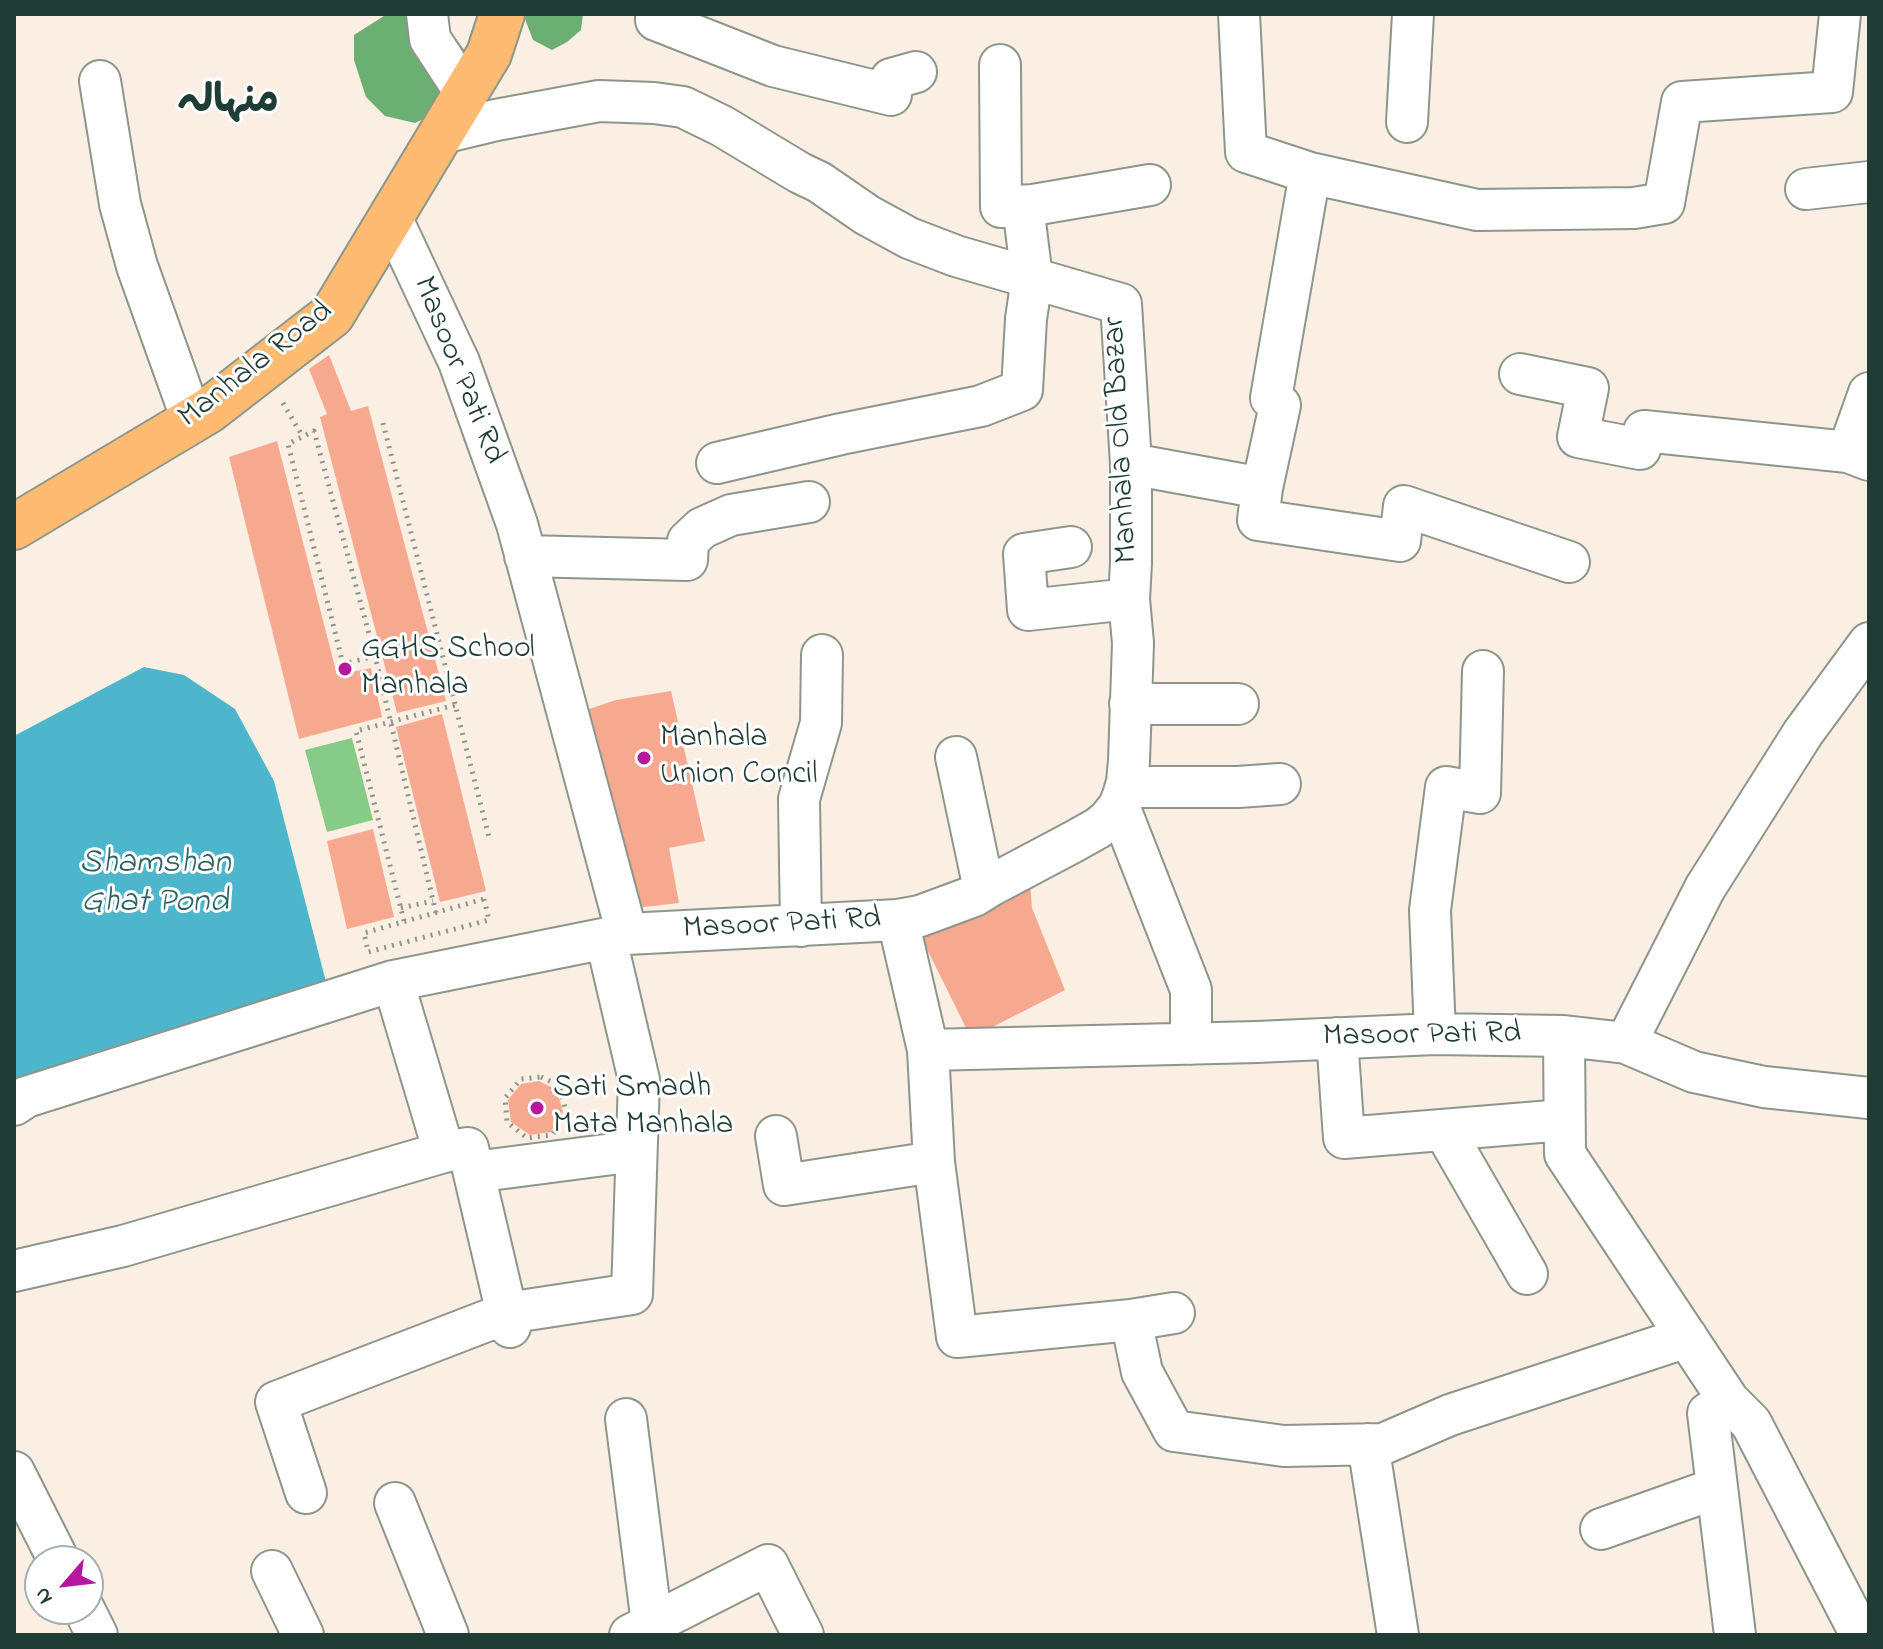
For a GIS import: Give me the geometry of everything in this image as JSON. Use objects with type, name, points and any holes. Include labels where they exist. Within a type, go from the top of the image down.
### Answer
[{"type":"main road","name":"Manhala Road","points":[[14,527],[208,411],[332,315],[489,54],[502,14]]},
{"type":"street","points":[[427,14],[430,39],[466,94]]},
{"type":"street","points":[[656,14],[656,20],[773,66],[891,95],[891,79],[916,72]]},
{"type":"street","points":[[1239,14],[1246,152],[1310,173],[1477,210],[1634,208],[1664,203],[1682,102],[1832,92],[1840,14]]},
{"type":"street","points":[[1407,122],[1413,14]]},
{"type":"street","points":[[1000,65],[1001,207],[1150,185]]},
{"type":"street","points":[[100,81],[120,204],[133,254],[192,420]]},
{"type":"street","name":"Manhala Old Bazar","points":[[442,133],[599,101],[683,107],[819,182],[867,215],[909,238],[956,256],[1121,304],[1131,464],[1129,599],[1133,643],[1129,761],[1123,796]]},
{"type":"street","points":[[1310,173],[1271,398],[1280,405],[1258,520],[1400,541],[1404,506],[1569,562]]},
{"type":"street","points":[[1806,189],[1869,182]]},
{"type":"street","points":[[717,463],[981,406],[1022,390],[1032,278],[1023,206]]},
{"type":"street","name":"Masoor Pati Rd","points":[[391,217],[459,362],[517,524],[616,936],[898,920],[928,1050],[1435,1034],[1564,1036],[1626,1043],[1694,1072],[1764,1087],[1869,1098]]},
{"type":"street","points":[[1520,374],[1588,388],[1578,437],[1640,449],[1644,431],[1858,456],[1869,393]]},
{"type":"street","points":[[1131,464],[1262,488]]},
{"type":"street","points":[[525,556],[687,560],[688,541],[702,528],[731,515],[809,502]]},
{"type":"street","points":[[1071,547],[1024,554],[1028,610],[1129,599]]},
{"type":"street","points":[[1626,1043],[1705,888],[1803,733],[1869,643]]},
{"type":"street","points":[[801,926],[799,799],[821,723],[822,655]]},
{"type":"street","points":[[1435,1034],[1430,910],[1446,787],[1480,793],[1483,671]]},
{"type":"street","points":[[1130,704],[1238,704]]},
{"type":"street","points":[[956,757],[984,889]]},
{"type":"street","points":[[1123,796],[1280,784]]},
{"type":"street","points":[[898,920],[920,916],[974,896],[1098,828],[1108,820],[1123,796]]},
{"type":"street","points":[[1123,796],[1191,990],[1191,1044]]},
{"type":"street","points":[[14,1105],[26,1097],[393,981],[616,936],[639,1080],[632,1294],[508,1320],[276,1402],[306,1493]]},
{"type":"street","points":[[393,981],[459,1162],[508,1320]]},
{"type":"street","points":[[1564,1036],[1565,1154],[1729,1401],[1751,1423],[1861,1635]]},
{"type":"street","points":[[1337,1038],[1344,1138],[1564,1120]]},
{"type":"street","points":[[928,1050],[934,1162],[957,1337],[1174,1313]]},
{"type":"street","points":[[1444,1130],[1527,1274]]},
{"type":"street","points":[[776,1136],[784,1185],[934,1162]]},
{"type":"street","points":[[14,1271],[459,1162],[636,1151]]},
{"type":"street","points":[[1131,1320],[1142,1372],[1174,1431],[1284,1446],[1383,1444],[1450,1415],[1687,1337]]},
{"type":"street","points":[[1729,1401],[1708,1413],[1735,1635]]},
{"type":"street","points":[[626,1419],[641,1630],[768,1565],[803,1635]]},
{"type":"street","points":[[1368,1444],[1398,1635]]},
{"type":"street","points":[[14,1472],[51,1545]]},
{"type":"street","points":[[1601,1529],[1717,1488]]},
{"type":"street","points":[[395,1503],[448,1635]]},
{"type":"street","points":[[272,1571],[303,1635]]},
{"type":"path","points":[[383,423],[489,837]]},
{"type":"path","points":[[375,656],[343,664],[288,444],[314,431],[375,656],[436,913]]},
{"type":"path","points":[[404,921],[356,731],[455,705]]},
{"type":"path","points":[[484,899],[489,920],[368,952],[364,933],[404,921],[484,899]]},
{"type":"path","points":[[401,908],[433,901]]},
{"type":"path","points":[[541,1077],[559,1085],[567,1115],[552,1135],[527,1138],[507,1122],[505,1098],[521,1079],[541,1077]]},
{"type":"green space","points":[[387,14],[411,14],[450,31],[465,51],[451,70],[437,112],[415,123],[385,116],[366,97],[354,60],[354,35]]},
{"type":"green space","points":[[526,14],[583,14],[581,30],[552,50],[533,40]]},
{"type":"green space","points":[[352,738],[373,820],[327,832],[305,750]]},
{"type":"water","name":"Shamshan Ghat Pond","points":[[144,667],[184,675],[235,709],[274,781],[326,982],[86,1055],[14,1086],[14,736]]},
{"type":"building","points":[[329,355],[351,411],[368,406],[446,701],[397,713],[320,417],[327,414],[309,369]]},
{"type":"building","points":[[277,441],[337,675],[371,668],[382,717],[299,739],[229,457]]},
{"type":"building","name":"Manhala Union Concil","points":[[671,691],[705,841],[669,848],[679,903],[636,908],[615,807],[589,709],[616,700]]},
{"type":"building","points":[[442,714],[486,891],[440,902],[396,727]]},
{"type":"building","points":[[373,829],[394,917],[347,929],[327,841]]},
{"type":"building","points":[[1030,882],[1032,908],[1065,990],[971,1038],[921,937],[943,920]]},
{"type":"building","points":[[539,1081],[557,1090],[563,1112],[551,1132],[530,1135],[511,1122],[508,1100],[521,1084]]},
{"type":"place","name":"GGHS School Manhala","points":[[345,669]]},
{"type":"place","name":"Manhala Union Concil","points":[[644,758]]},
{"type":"place","name":"Sati Smadh Mata Manhala","points":[[537,1108]]},
{"type":"district","name":"منہالہ","points":[[228,104]]}]
